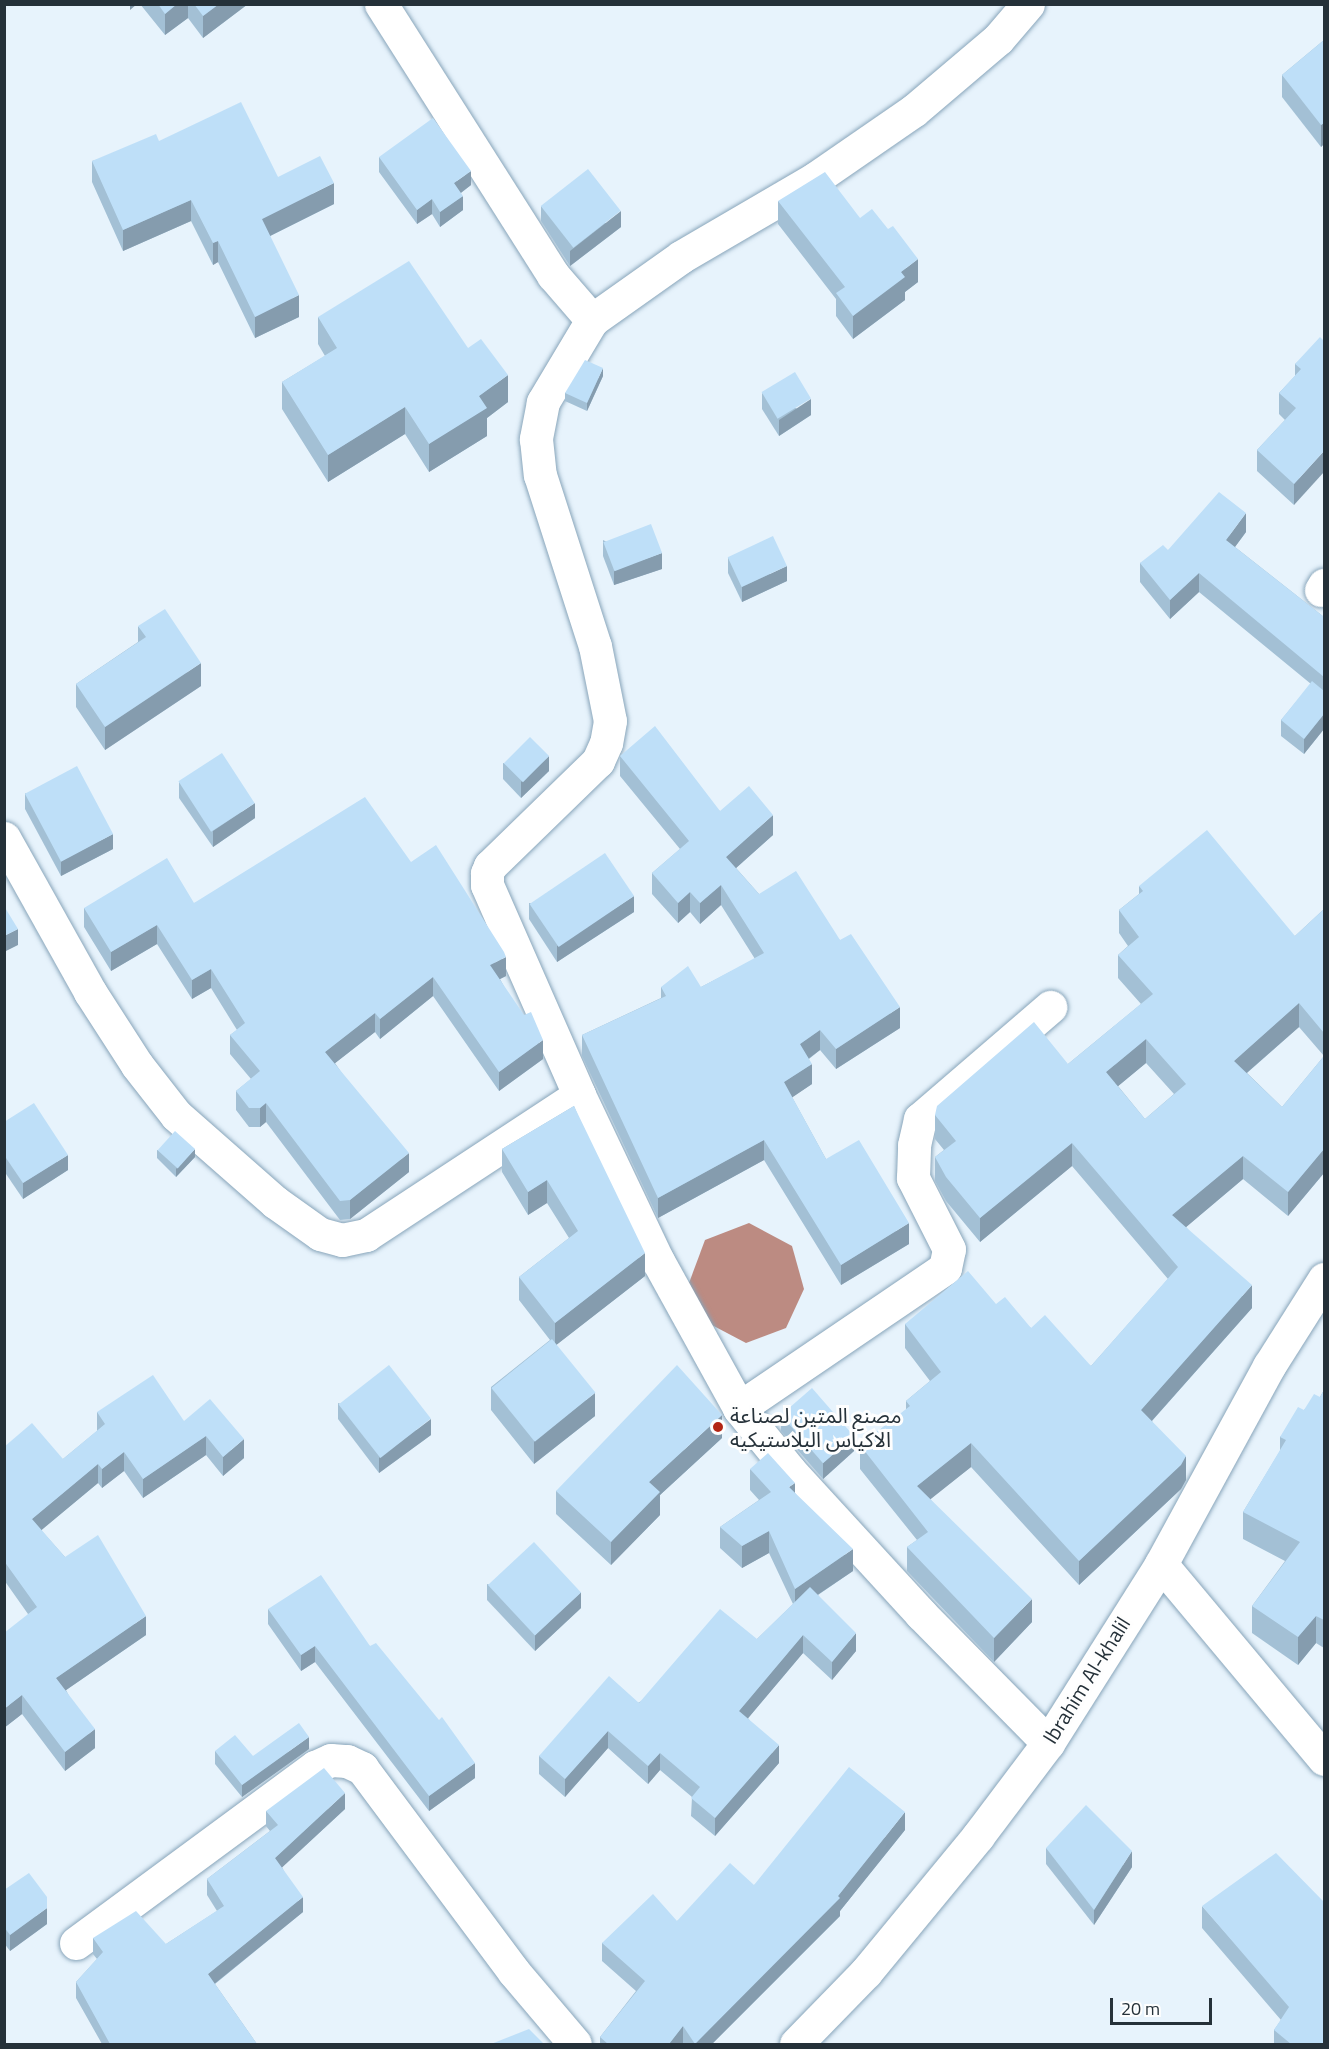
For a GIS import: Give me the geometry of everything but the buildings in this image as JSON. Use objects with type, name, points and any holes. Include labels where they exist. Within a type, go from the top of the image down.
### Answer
[{"type":"street","points":[[381,4],[553,275],[592,320]]},
{"type":"street","points":[[1028,4],[998,39],[913,111],[816,178],[681,257],[592,320],[543,402],[536,439],[540,475],[595,646],[610,721],[606,743],[598,761],[490,866],[487,873],[487,885],[579,1095],[658,1261],[739,1408],[921,1614],[1048,1743]]},
{"type":"street","points":[[4,838],[90,992],[136,1065],[176,1115],[275,1202],[320,1234],[342,1240],[366,1235],[579,1095]]},
{"type":"street","points":[[739,1408],[945,1268],[949,1249],[913,1178],[914,1144],[920,1119],[1050,1007]]},
{"type":"street","name":"Ibrahim Al-khalil","points":[[795,2044],[866,1972],[978,1836],[1048,1743],[1161,1564],[1269,1366],[1324,1279]]},
{"type":"street","points":[[1161,1564],[1324,1759]]},
{"type":"street","points":[[76,1943],[315,1767],[331,1760],[347,1761],[362,1768],[514,1972],[575,2044]]},
{"type":"shaded area","points":[[749,1223],[792,1246],[804,1289],[786,1328],[746,1343],[708,1323],[689,1283],[705,1240]]},
{"type":"place","name":"مصنع المتين لصناعة الاكياس البلاستيكيه","points":[[718,1427]]}]
